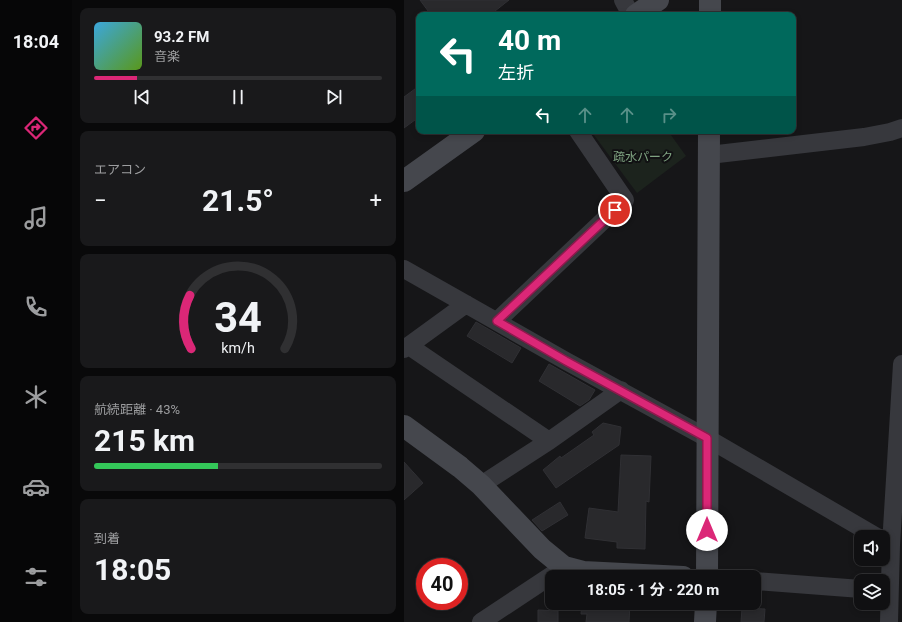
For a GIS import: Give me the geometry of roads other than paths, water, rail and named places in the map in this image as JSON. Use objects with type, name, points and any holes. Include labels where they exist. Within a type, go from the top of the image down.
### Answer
[{"type":"street","points":[[623,0],[630,12]]},
{"type":"street","points":[[640,12],[658,0]]},
{"type":"street","points":[[710,0],[710,12]]},
{"type":"street","points":[[709,155],[864,137],[902,128]]},
{"type":"street","points":[[404,181],[470,134]]},
{"type":"street","points":[[497,321],[626,200],[580,134]]},
{"type":"street","points":[[707,570],[709,134]]},
{"type":"street","points":[[404,269],[566,361],[707,438],[865,530]]},
{"type":"street","points":[[466,304],[407,348],[549,441]]},
{"type":"street","points":[[885,530],[902,364]]},
{"type":"street","points":[[482,485],[549,441],[621,390]]},
{"type":"street","points":[[404,426],[482,485],[542,549],[564,567],[575,570]]},
{"type":"street","points":[[888,566],[892,591],[889,622]]},
{"type":"street","points":[[481,622],[564,567]]},
{"type":"street","points":[[761,582],[854,588]]},
{"type":"street","points":[[705,622],[706,610]]},
{"type":"park label","name":"疏水パーク","points":[[643,157]]}]
